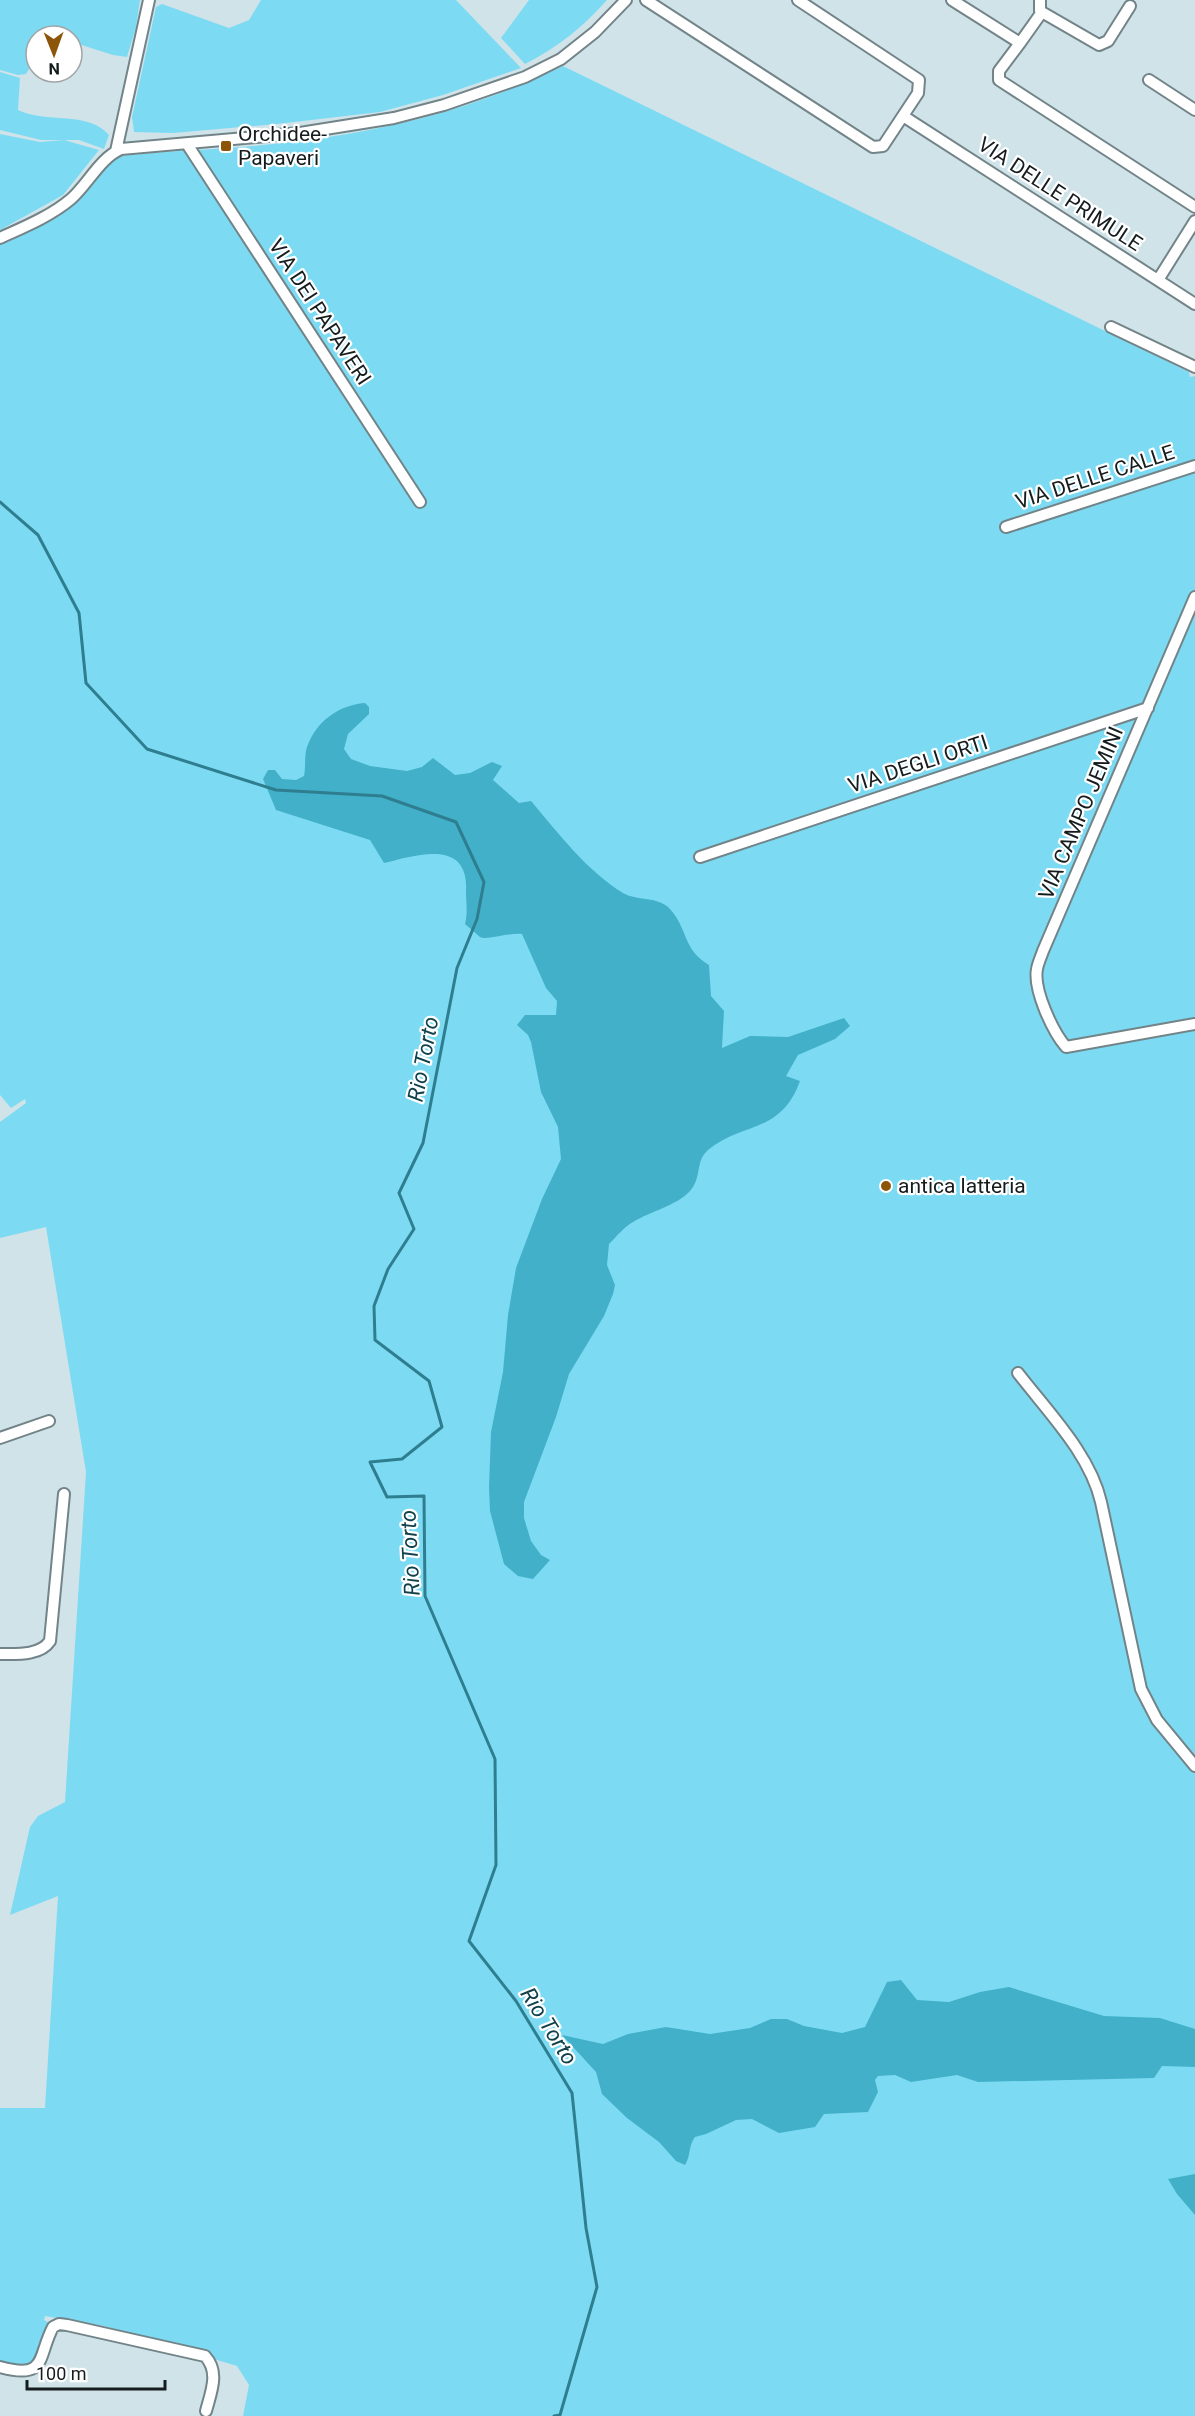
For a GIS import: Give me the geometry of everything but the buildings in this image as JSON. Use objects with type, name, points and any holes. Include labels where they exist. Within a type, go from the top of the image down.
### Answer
[{"type":"street","points":[[116,151],[149,0]]},
{"type":"street","points":[[0,238],[64,205],[116,151],[134,146],[187,144],[346,127],[411,114],[472,96],[525,76],[561,59],[595,32],[626,0]]},
{"type":"street","points":[[646,0],[873,147],[884,145],[919,90],[918,78],[798,0]]},
{"type":"street","points":[[952,0],[1020,43]]},
{"type":"street","points":[[1040,0],[1038,7],[1042,12],[1101,45],[1108,41],[1130,6]]},
{"type":"street","points":[[1042,12],[999,71],[999,80],[1195,207]]},
{"type":"street","points":[[1149,80],[1195,110]]},
{"type":"street","name":"VIA DELLE PRIMULE","points":[[903,116],[1195,304]]},
{"type":"street","name":"VIA DEI PAPAVERI","points":[[187,144],[420,502]]},
{"type":"street","points":[[1158,280],[1195,221]]},
{"type":"street","points":[[1111,327],[1195,367]]},
{"type":"street","name":"VIA DELLE CALLE","points":[[1006,527],[1195,465]]},
{"type":"street","name":"VIA CAMPO JEMINI","points":[[1195,597],[1037,969],[1037,987],[1044,1007],[1064,1046],[1072,1047],[1195,1024]]},
{"type":"street","name":"VIA DEGLI ORTI","points":[[700,857],[1148,708]]},
{"type":"street","points":[[1018,1373],[1078,1453],[1094,1479],[1101,1502],[1141,1689],[1157,1720],[1195,1766]]},
{"type":"street","points":[[0,1438],[50,1421]]},
{"type":"street","points":[[0,1654],[35,1651],[46,1647],[50,1641],[64,1494]]},
{"type":"street","points":[[0,2367],[18,2371],[32,2369],[43,2358],[54,2325],[78,2327],[205,2356],[210,2361],[214,2375],[206,2411]]},
{"type":"shaded area","points":[[0,0],[140,0],[136,27],[127,57],[84,46],[84,24],[24,24],[24,74],[0,70]]},
{"type":"shaded area","points":[[261,0],[456,0],[521,68],[443,95],[380,112],[173,133],[134,132],[132,117],[156,7],[162,4],[229,28],[249,20]]},
{"type":"shaded area","points":[[529,0],[607,0],[569,36],[525,64],[501,38]]},
{"type":"shaded area","points":[[563,66],[1189,372],[1190,377],[1195,376],[1195,2416],[243,2416],[249,2385],[237,2366],[104,2326],[45,2316],[44,2320],[51,2324],[51,2343],[31,2366],[19,2366],[0,2361],[0,2108],[45,2108],[58,1896],[10,1915],[30,1827],[38,1816],[65,1802],[86,1472],[46,1227],[0,1238],[0,1122],[26,1103],[25,1099],[11,1108],[0,1095],[0,242],[43,222],[73,203],[87,191],[111,163],[122,156],[263,145],[380,128],[489,97]]},
{"type":"shaded area","points":[[0,72],[20,78],[18,110],[41,116],[78,120],[100,127],[109,135],[104,149],[79,140],[41,140],[0,130]]},
{"type":"shaded area","points":[[0,134],[40,142],[64,140],[99,150],[63,195],[0,230]]},
{"type":"shaded area","points":[[365,703],[369,707],[369,714],[348,734],[344,749],[351,759],[370,766],[407,771],[422,767],[433,758],[455,775],[470,773],[492,762],[502,766],[493,780],[519,803],[531,801],[597,874],[623,893],[660,902],[670,909],[694,953],[709,965],[711,996],[724,1011],[722,1048],[750,1036],[788,1037],[844,1018],[850,1026],[835,1039],[798,1055],[786,1076],[800,1081],[792,1098],[782,1110],[772,1119],[721,1141],[708,1150],[701,1159],[696,1181],[690,1191],[678,1201],[630,1224],[609,1244],[607,1265],[615,1285],[613,1294],[604,1316],[569,1374],[556,1417],[524,1502],[524,1518],[531,1541],[541,1555],[550,1560],[533,1579],[518,1576],[504,1564],[490,1511],[491,1432],[503,1372],[508,1315],[516,1268],[542,1199],[561,1159],[558,1127],[541,1092],[531,1042],[528,1035],[517,1025],[525,1015],[556,1015],[557,1001],[546,988],[522,934],[483,938],[465,924],[467,908],[465,874],[459,863],[450,857],[425,854],[384,863],[370,840],[276,810],[263,779],[268,770],[275,770],[282,779],[296,780],[304,776],[306,750],[316,730],[337,711]]},
{"type":"shaded area","points":[[901,1980],[917,2000],[949,2002],[980,1992],[1009,1987],[1104,2016],[1160,2018],[1195,2029],[1195,2067],[1162,2066],[1154,2078],[978,2082],[957,2075],[911,2082],[895,2075],[878,2076],[875,2080],[878,2092],[868,2112],[824,2114],[815,2127],[779,2133],[752,2119],[736,2120],[695,2137],[685,2165],[676,2161],[659,2142],[627,2118],[602,2094],[596,2072],[562,2035],[603,2044],[628,2034],[666,2027],[710,2034],[750,2028],[771,2019],[787,2019],[804,2026],[842,2033],[865,2027],[887,1982]]},
{"type":"shaded area","points":[[1195,2174],[1195,2215],[1177,2194],[1168,2179]]},
{"type":"waterway","name":"Rio Torto","points":[[0,502],[38,535],[79,613],[86,683],[147,749],[276,790],[382,796],[456,822],[484,882],[477,919],[457,968],[423,1143],[399,1193],[414,1229],[388,1269],[374,1306],[375,1340],[429,1381],[442,1427],[402,1459],[370,1462],[387,1497],[424,1496],[425,1596],[495,1759],[496,1865],[469,1941],[516,2001],[572,2093],[586,2228],[597,2287],[560,2415],[554,2416]]},
{"type":"place","name":"Orchidee- Papaveri","points":[[226,146]]},
{"type":"place","name":"antica latteria","points":[[886,1186]]}]
